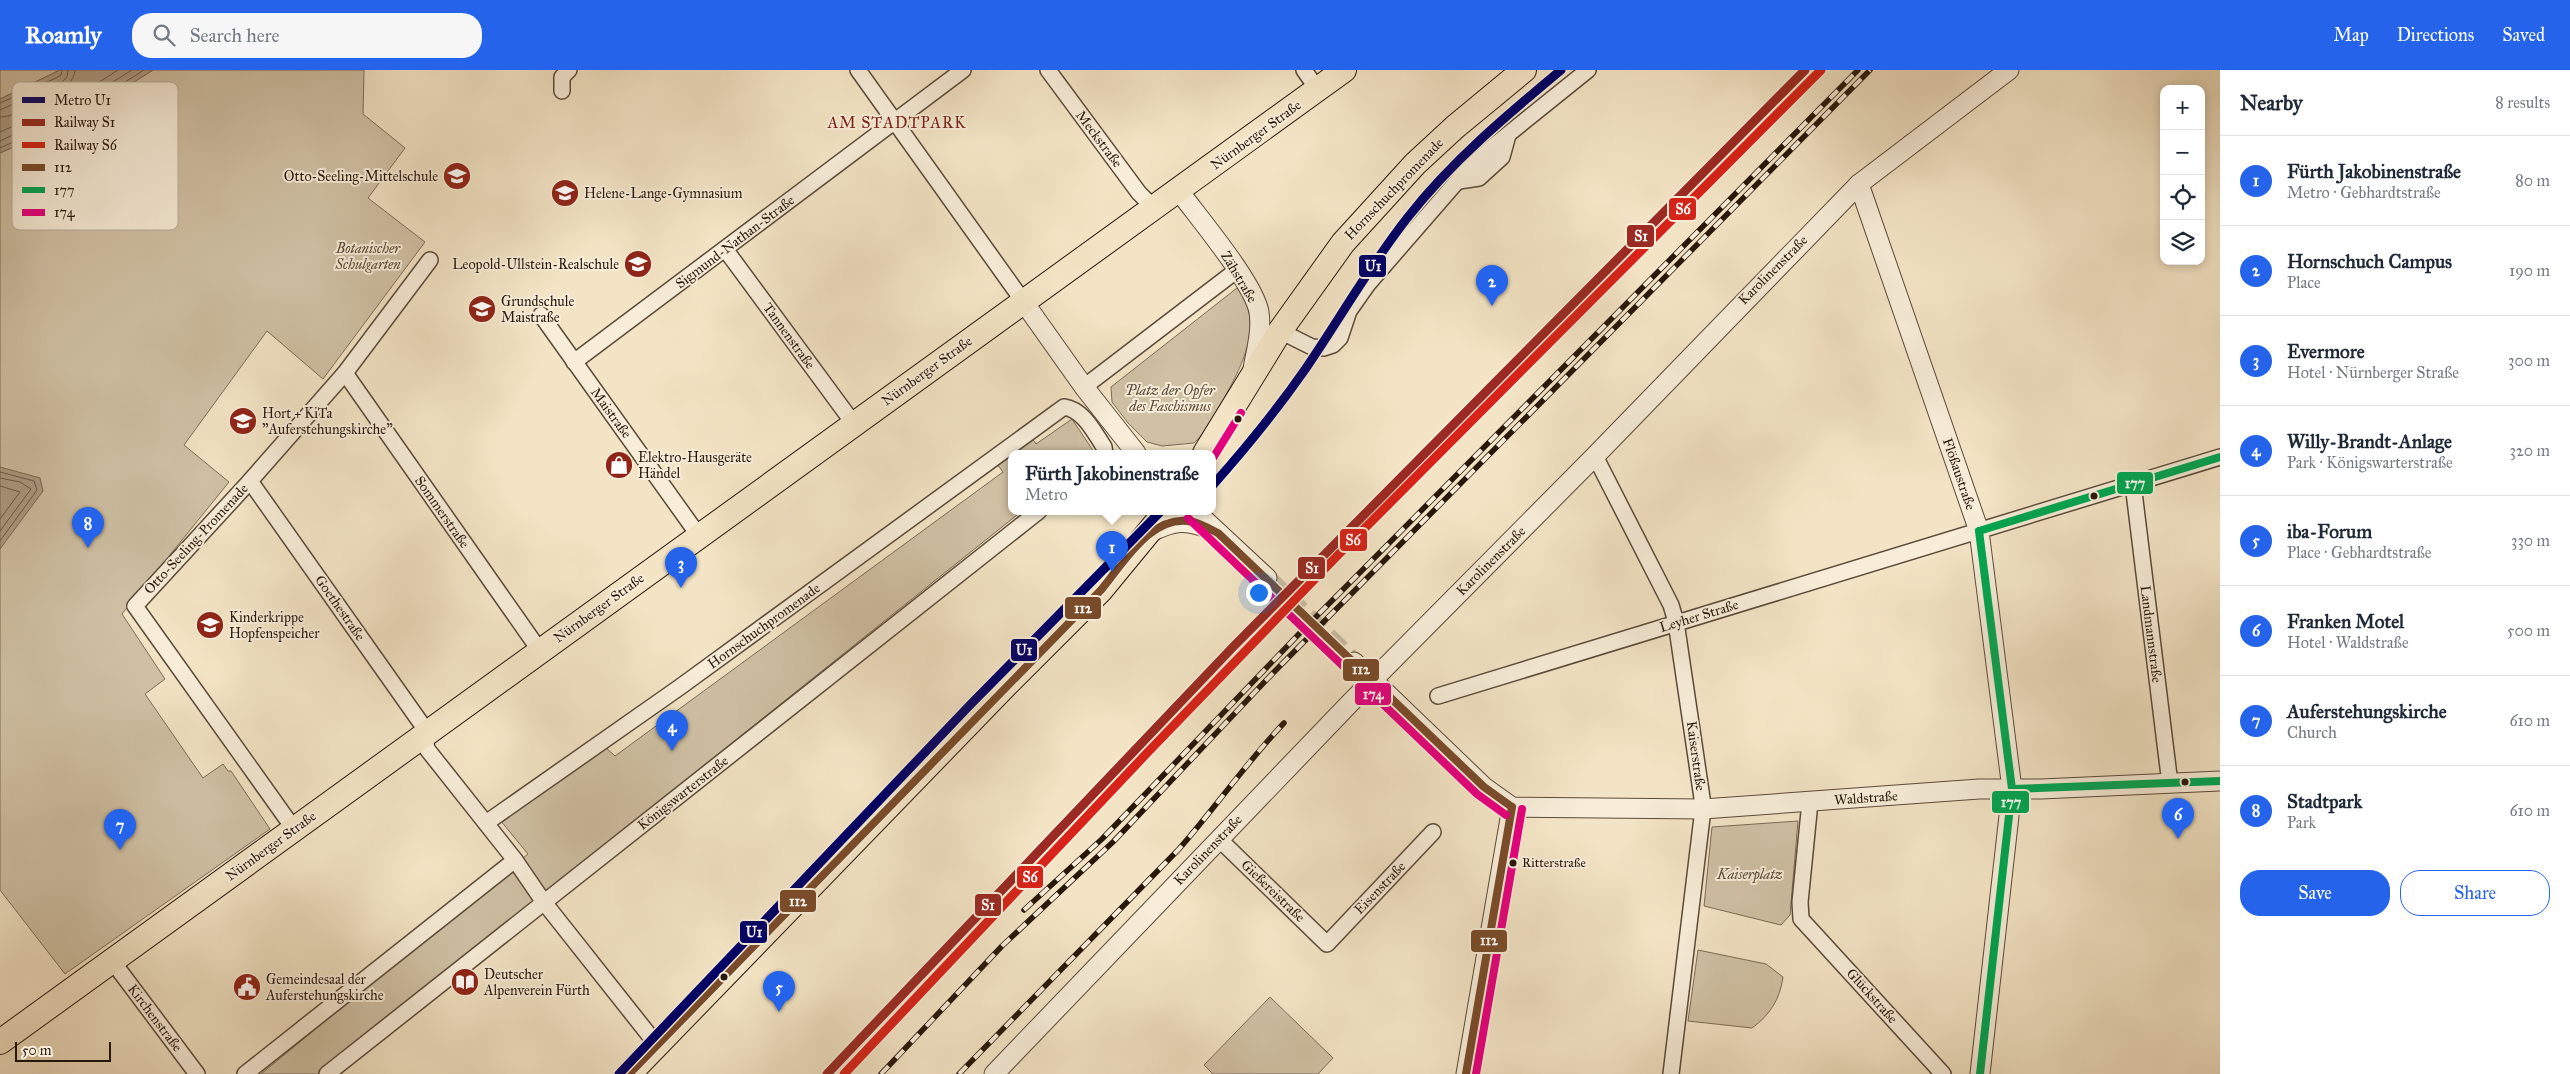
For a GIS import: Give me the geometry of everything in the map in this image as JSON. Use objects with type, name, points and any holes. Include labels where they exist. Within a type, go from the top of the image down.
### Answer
[{"type":"main road","name":"Nürnberger Straße","points":[[0,1042],[1153,206],[1179,190],[1344,70]]},
{"type":"main road","name":"Hornschuchpromenade","points":[[1204,450],[1280,331],[1343,243],[1376,204],[1455,127],[1524,70]]},
{"type":"main road","points":[[629,1074],[1007,684],[1102,590],[1163,515]]},
{"type":"street","points":[[562,91],[562,77],[569,70]]},
{"type":"street","points":[[858,70],[1084,387],[1137,450]]},
{"type":"street","name":"Sigmund-Nathan-Straße","points":[[574,362],[963,70]]},
{"type":"street","name":"Meckstraße","points":[[1048,70],[1139,193],[1153,206]]},
{"type":"street","points":[[1304,70],[1318,90]]},
{"type":"street","points":[[1259,311],[1280,331],[1312,347],[1324,348],[1333,345],[1340,338],[1349,311],[1368,284],[1422,219],[1458,181],[1479,178],[1502,157],[1508,135],[1588,70]]},
{"type":"street","name":"Karolinenstraße","points":[[994,1074],[1219,839],[1595,456],[1858,184],[2009,70]]},
{"type":"street","name":"Flößaustraße","points":[[1858,184],[1978,531],[2012,789],[1980,1074]]},
{"type":"street","name":"Zähstraße","points":[[1179,190],[1237,270],[1259,311],[1258,342],[1251,377]]},
{"type":"street","name":"Tannenstraße","points":[[725,249],[854,424]]},
{"type":"street","name":"Otto-Seeling-Promenade","points":[[294,829],[135,606],[250,481],[345,373],[430,260]]},
{"type":"street","points":[[1084,387],[1237,270]]},
{"type":"street","name":"Maistraße","points":[[541,315],[699,536]]},
{"type":"street","name":"Sommerstraße","points":[[345,373],[540,651]]},
{"type":"street","name":"Hornschuchpromenade","points":[[486,823],[688,682],[1064,407],[1073,409],[1084,417],[1104,450]]},
{"type":"street","name":"Kaiserstraße","points":[[1595,456],[1670,605],[1676,622],[1703,809],[1673,1074]]},
{"type":"street","name":"Leyher Straße","points":[[1438,696],[2220,457]]},
{"type":"street","name":"Goethestraße","points":[[250,481],[423,726],[423,736],[427,749],[515,860],[543,901],[657,1045]]},
{"type":"street","name":"Landmannstraße","points":[[2132,484],[2170,784]]},
{"type":"street","name":"Königswarterstraße","points":[[327,1074],[543,901],[675,800],[1034,515]]},
{"type":"street","points":[[1200,515],[1267,578]]},
{"type":"street","points":[[1210,515],[1218,533]]},
{"type":"street","points":[[1149,533],[1169,524],[1184,521],[1194,522],[1218,533]]},
{"type":"street","points":[[1354,662],[1489,791],[1512,807],[1466,1074]]},
{"type":"street","name":"Waldstraße","points":[[1512,807],[1703,809],[1979,789],[2220,781]]},
{"type":"street","name":"Glückstraße","points":[[1810,802],[1800,902],[1801,919],[1943,1074]]},
{"type":"street","name":"Eisenstraße","points":[[1327,944],[1433,832]]},
{"type":"street","name":"Gießereistraße","points":[[1219,839],[1327,944]]},
{"type":"street","points":[[245,1074],[515,860]]},
{"type":"street","name":"Kirchenstraße","points":[[112,962],[197,1074]]},
{"type":"green space","points":[[0,70],[60,70],[35,82],[12,82],[12,93],[0,99]]},
{"type":"green space","name":"Botanischer Schulgarten","points":[[153,70],[364,70],[363,114],[405,148],[368,198],[425,242],[323,379],[267,331],[184,445],[229,482],[122,614],[165,679],[145,694],[203,778],[223,764],[228,771],[231,771],[270,829],[65,974],[0,890],[0,153],[12,148],[12,230],[178,230],[178,82],[134,82]]},
{"type":"green space","name":"Platz der Opfer des Faschismus","points":[[1237,288],[1250,316],[1248,345],[1243,360],[1213,418],[1194,443],[1162,446],[1147,442],[1128,423],[1112,402],[1111,387]]},
{"type":"green space","points":[[1072,419],[1093,450],[1016,450],[1032,438],[1036,444]]},
{"type":"green space","points":[[1008,456],[1008,515],[1017,515],[318,1074],[261,1074],[528,854],[500,820],[604,746],[615,756],[1003,472],[997,464]]},
{"type":"green space","name":"Kaiserplatz","points":[[1798,821],[1790,915],[1781,925],[1704,906],[1712,827]]},
{"type":"green space","points":[[1698,950],[1766,964],[1783,977],[1782,985],[1773,1006],[1764,1018],[1752,1028],[1688,1021]]},
{"type":"green space","points":[[1270,997],[1333,1058],[1318,1074],[1213,1074],[1204,1065]]},
{"type":"water","points":[[60,70],[153,70],[134,82],[35,82]]},
{"type":"water","points":[[12,93],[12,148],[0,153],[0,99]]},
{"type":"water","points":[[0,467],[40,478],[43,491],[0,549]]},
{"type":"tunnel","points":[[1267,578],[1354,662]]},
{"type":"railway","points":[[1024,910],[1102,839],[1298,635],[1858,70]]},
{"type":"railway","points":[[881,1074],[1002,946],[1114,841],[1274,672],[1870,70]]},
{"type":"railway","points":[[959,1074],[1179,849],[1284,723]]},
{"type":"metro line","name":"U1","points":[[1216,481],[1260,430],[1293,386],[1381,254],[1425,196],[1481,139],[1561,70]]},
{"type":"metro line","name":"U1","points":[[619,1074],[969,706],[1157,515]]},
{"type":"rail line","name":"S1","points":[[827,1074],[1233,647],[1805,70]]},
{"type":"rail line","name":"S6","points":[[844,1074],[1147,753],[1337,556],[1821,70]]},
{"type":"transit line","name":"174","points":[[1216,453],[1241,413]]},
{"type":"transit line","name":"177","points":[[1979,531],[2220,457]]},
{"type":"transit line","name":"174","points":[[1188,518],[1477,794],[1506,815]]},
{"type":"transit line","name":"112","points":[[629,1074],[1101,590],[1140,542],[1164,525],[1178,521],[1193,522],[1218,533],[1484,787],[1512,807]]},
{"type":"transit line","name":"177","points":[[1979,531],[2012,789],[1980,1074]]},
{"type":"transit line","name":"177","points":[[2012,789],[2220,781]]},
{"type":"transit line","name":"112","points":[[1466,1074],[1512,807]]},
{"type":"transit line","name":"174","points":[[1476,1074],[1522,809]]},
{"type":"place","name":"Otto-Seeling-Mittelschule","points":[[457,176]]},
{"type":"place","name":"Helene-Lange-Gymnasium","points":[[565,193]]},
{"type":"place","name":"Leopold-Ullstein-Realschule","points":[[638,264]]},
{"type":"place","name":"Hornschuch Campus","points":[[1492,306]]},
{"type":"place","name":"Grundschule Maistraße","points":[[482,309]]},
{"type":"place","name":"Hort + KiTa \"Auferstehungskirche\"","points":[[243,421]]},
{"type":"place","name":"Elektro-Hausgeräte Händel","points":[[619,465]]},
{"type":"place","name":"Stadtpark","points":[[88,548]]},
{"type":"place","name":"Fürth Jakobinenstraße","points":[[1112,572]]},
{"type":"place","name":"Evermore","points":[[681,588]]},
{"type":"place","name":"Kinderkrippe Hopfenspeicher","points":[[210,625]]},
{"type":"place","name":"Willy-Brandt-Anlage","points":[[672,751]]},
{"type":"place","name":"Franken Motel","points":[[2178,839]]},
{"type":"place","name":"Auferstehungskirche","points":[[120,850]]},
{"type":"place","name":"Ritterstraße","points":[[1513,863]]},
{"type":"place","name":"Deutscher Alpenverein Fürth","points":[[465,982]]},
{"type":"place","name":"Gemeindesaal der Auferstehungskirche","points":[[247,987]]},
{"type":"place","name":"iba-Forum","points":[[779,1012]]},
{"type":"district","name":"AM STADTPARK","points":[[897,122]]}]
